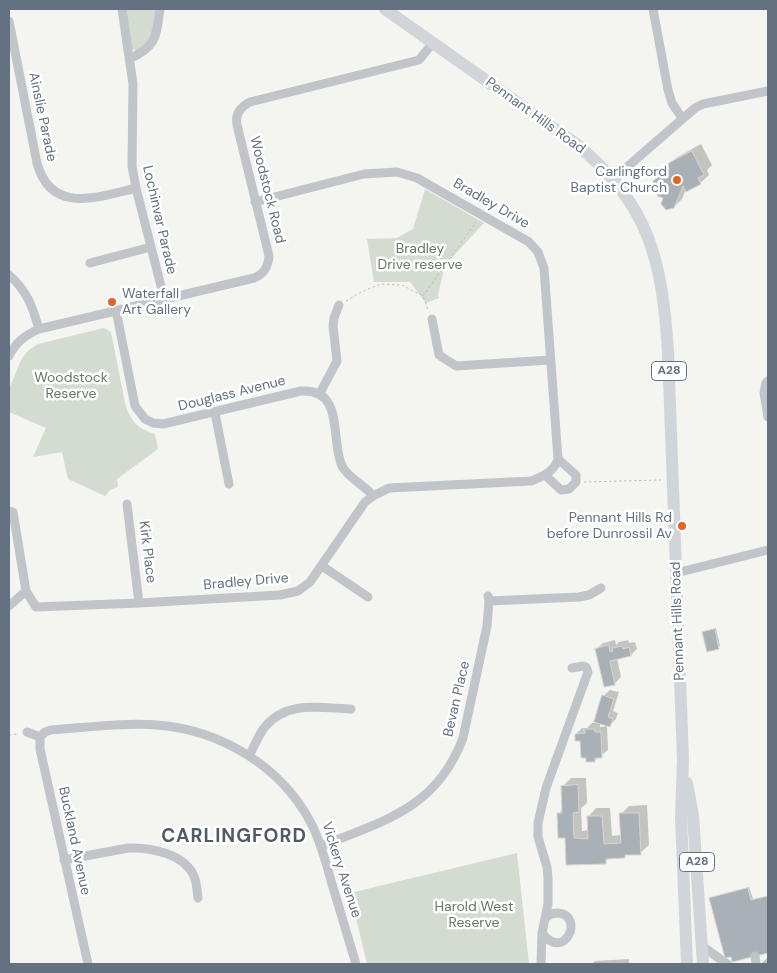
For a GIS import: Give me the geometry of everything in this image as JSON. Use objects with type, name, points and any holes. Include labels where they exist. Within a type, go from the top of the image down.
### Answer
[{"type":"highway","name":"Pennant Hills Road","points":[[385,9],[576,144],[599,164],[614,180],[642,222],[653,251],[660,275],[668,352],[683,760],[681,817],[687,964]]},
{"type":"highway","name":"Pennant Hills Road","points":[[683,760],[693,815],[703,964]]},
{"type":"street","name":"Lochinvar Parade","points":[[122,9],[133,88],[131,163],[164,298]]},
{"type":"street","points":[[129,59],[145,51],[153,42],[157,31],[160,9]]},
{"type":"street","points":[[653,9],[668,90],[672,103],[682,118]]},
{"type":"street","name":"Ainslie Parade","points":[[9,21],[37,163],[47,184],[60,194],[82,199],[136,188]]},
{"type":"street","name":"Woodstock Road","points":[[9,356],[13,347],[25,336],[39,329],[254,278],[265,270],[269,256],[237,124],[237,114],[243,106],[250,102],[419,60],[432,44]]},
{"type":"street","points":[[614,180],[695,108],[703,104],[768,91]]},
{"type":"street","name":"Bradley Drive","points":[[255,202],[364,174],[396,172],[417,178],[529,242],[540,256],[544,268],[558,459]]},
{"type":"street","points":[[90,262],[151,247]]},
{"type":"street","points":[[9,275],[24,290],[30,301],[39,329]]},
{"type":"street","points":[[339,305],[333,326],[337,362],[320,393],[326,398],[332,409],[343,468],[373,496],[389,488],[531,481],[545,475],[548,474],[558,462],[558,459],[576,475],[576,482],[569,489],[561,490],[545,475]]},
{"type":"street","name":"Douglass Avenue","points":[[116,310],[135,406],[141,416],[153,423],[163,424],[215,413],[301,391],[320,393]]},
{"type":"street","points":[[432,320],[439,355],[456,366],[550,360]]},
{"type":"street","points":[[768,381],[764,393],[768,418]]},
{"type":"street","points":[[215,413],[229,484]]},
{"type":"street","name":"Bradley Drive","points":[[26,591],[36,607],[290,594],[305,587],[322,566],[366,502],[373,496]]},
{"type":"street","name":"Kirk Place","points":[[127,504],[139,603]]},
{"type":"street","points":[[9,511],[13,512],[26,591],[9,606]]},
{"type":"street","points":[[676,573],[768,550]]},
{"type":"street","points":[[322,566],[368,597]]},
{"type":"street","name":"Bevan Place","points":[[321,846],[396,816],[411,807],[434,787],[450,766],[458,754],[463,738],[487,626],[488,598],[579,597],[589,595],[601,588]]},
{"type":"street","points":[[541,964],[542,933],[548,904],[548,878],[547,867],[538,837],[538,823],[546,788],[588,672],[586,667],[583,666],[572,668]]},
{"type":"street","points":[[249,756],[263,729],[276,716],[290,708],[350,709]]},
{"type":"street","name":"Vickery Avenue","points":[[40,737],[45,732],[51,730],[154,724],[188,729],[209,735],[249,756],[270,772],[301,806],[321,846],[356,964]]},
{"type":"street","points":[[27,732],[40,737]]},
{"type":"street","name":"Buckland Avenue","points":[[40,737],[40,749],[88,964]]},
{"type":"street","points":[[64,860],[128,848],[144,848],[162,852],[177,858],[189,869],[196,879],[198,898]]},
{"type":"street","points":[[542,933],[549,941],[559,943],[568,938],[572,929],[569,920],[562,914],[552,914],[544,920]]},
{"type":"street","points":[[702,946],[727,964]]},
{"type":"path","points":[[423,296],[482,214]]},
{"type":"path","points":[[339,305],[361,292],[381,284],[402,284],[423,296],[432,320]]},
{"type":"path","points":[[576,482],[661,480]]},
{"type":"green space","points":[[126,9],[157,9],[149,43],[136,51],[131,48]]},
{"type":"green space","name":"Bradley Drive reserve","points":[[425,189],[484,223],[445,265],[438,295],[439,298],[426,303],[410,282],[374,282],[367,239],[397,238],[413,229]]},
{"type":"green space","name":"Woodstock Reserve","points":[[104,328],[111,332],[125,403],[129,414],[140,427],[155,434],[158,449],[117,479],[118,487],[110,490],[105,496],[68,479],[62,452],[33,457],[46,428],[9,412],[9,389],[22,358],[29,350],[38,344]]},
{"type":"green space","name":"Harold West Reserve","points":[[517,853],[529,964],[367,964],[350,893]]},
{"type":"building","name":"Carlingford Baptist Church","points":[[692,151],[704,175],[698,178],[701,184],[686,192],[683,186],[674,208],[666,210],[661,204],[663,198],[657,196],[659,191],[654,189],[653,181],[659,176],[661,177],[669,163]]},
{"type":"building","points":[[715,629],[719,649],[707,652],[702,632]]},
{"type":"building","points":[[609,645],[610,652],[613,651],[612,648],[622,646],[623,649],[629,647],[631,656],[610,661],[615,685],[604,687],[595,649]]},
{"type":"building","points":[[602,695],[614,699],[608,717],[613,719],[610,727],[594,722]]},
{"type":"building","points":[[584,729],[594,729],[595,732],[601,732],[602,758],[595,758],[595,762],[586,762],[586,758],[581,758],[580,741],[575,741],[575,734],[585,733]]},
{"type":"building","points":[[578,785],[579,812],[573,813],[574,838],[588,839],[587,816],[602,816],[604,844],[621,843],[619,813],[639,813],[641,855],[625,855],[625,858],[606,859],[606,864],[566,865],[565,838],[558,838],[557,813],[562,813],[561,786]]},
{"type":"building","points":[[748,888],[751,900],[768,896],[768,953],[732,962],[731,957],[725,958],[709,898]]},
{"type":"place","name":"Carlingford Baptist Church","points":[[677,180]]},
{"type":"place","name":"Waterfall Art Gallery","points":[[112,302]]},
{"type":"place","name":"Pennant Hills Rd before Dunrossil Av","points":[[682,526]]},
{"type":"district","name":"CARLINGFORD","points":[[234,837]]}]
